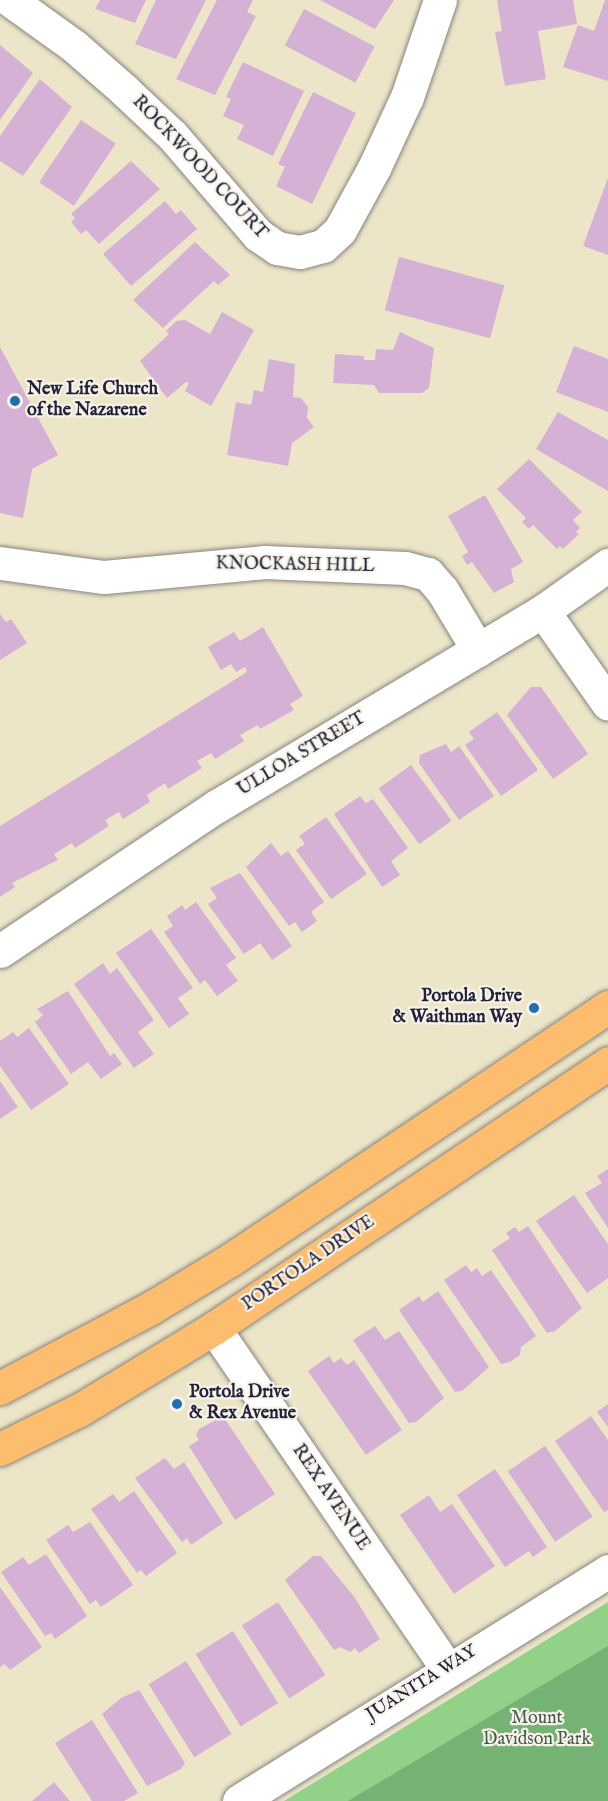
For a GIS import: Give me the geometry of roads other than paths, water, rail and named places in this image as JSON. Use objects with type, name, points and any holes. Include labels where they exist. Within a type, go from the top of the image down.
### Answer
[{"type":"main road","points":[[0,1388],[154,1306],[230,1260],[608,1007]]},
{"type":"main road","name":"PORTOLA DRIVE","points":[[0,1449],[81,1408],[214,1328],[608,1063]]},
{"type":"street","name":"ROCKWOOD COURT","points":[[10,0],[74,46],[132,97],[179,143],[258,235],[277,248],[300,252],[323,246],[339,230],[351,210],[407,97],[440,0]]},
{"type":"street","name":"KNOCKASH HILL","points":[[0,563],[104,577],[265,562],[405,568],[428,574],[442,590],[478,650]]},
{"type":"street","name":"ULLOA STREET","points":[[0,951],[217,806],[543,611],[608,565]]},
{"type":"street","points":[[543,611],[608,704]]},
{"type":"street","name":"REX AVENUE","points":[[214,1328],[447,1668]]},
{"type":"street","name":"JUANITA WAY","points":[[239,1801],[447,1668],[608,1571]]},
{"type":"place","name":"New Life Church of the Nazarene","points":[[15,401]]},
{"type":"place","name":"Portola Drive & Waithman Way","points":[[534,1008]]},
{"type":"place","name":"Portola Drive & Rex Avenue","points":[[177,1404]]},
{"type":"park label","name":"Mount Davidson Park","points":[[537,1730]]}]
